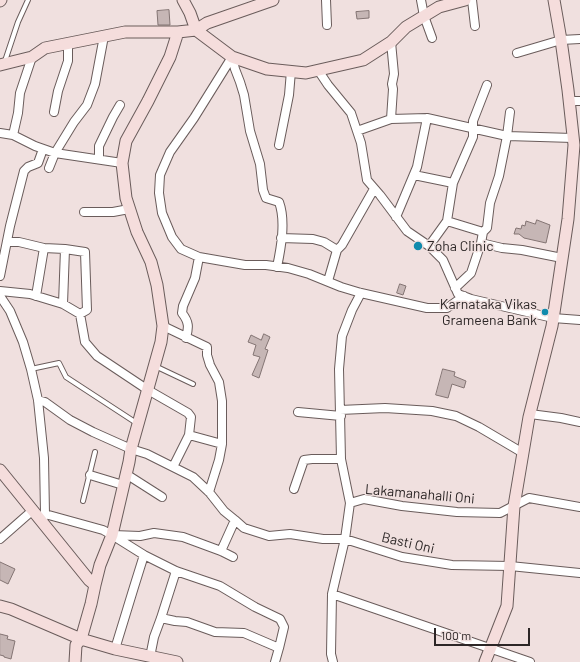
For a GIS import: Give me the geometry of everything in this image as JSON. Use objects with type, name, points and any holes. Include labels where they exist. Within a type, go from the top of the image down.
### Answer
[{"type":"street","points":[[183,0],[190,13],[196,30],[232,57],[267,69],[306,73],[363,60],[391,42],[406,27],[439,7],[465,0]]},
{"type":"street","points":[[2,64],[32,56],[45,48],[125,32],[178,32],[196,30],[207,23],[260,2],[273,0]]},
{"type":"street","points":[[326,0],[327,25]]},
{"type":"street","points":[[421,0],[424,16],[432,38]]},
{"type":"street","points":[[472,0],[475,26]]},
{"type":"street","points":[[485,662],[507,606],[514,506],[530,414],[552,326],[568,219],[574,145],[575,101],[561,40],[554,0]]},
{"type":"street","points":[[75,662],[76,645],[81,639],[100,565],[112,535],[131,449],[161,342],[162,326],[157,285],[151,262],[137,232],[129,209],[126,198],[122,163],[126,141],[170,57],[178,32]]},
{"type":"street","points":[[49,168],[55,153],[74,122],[87,105],[95,84],[104,36]]},
{"type":"street","points":[[517,53],[561,40],[580,39]]},
{"type":"street","points":[[391,42],[394,74],[392,84],[391,119]]},
{"type":"street","points":[[54,112],[58,91],[68,62],[68,43]]},
{"type":"street","points":[[13,135],[18,113],[20,93],[32,56]]},
{"type":"street","points":[[232,57],[244,95],[250,131],[260,164],[263,190],[266,198],[279,202],[281,209],[282,225],[277,267]]},
{"type":"street","points":[[232,57],[194,118],[170,152],[160,175],[158,193],[162,213],[172,237],[181,249],[199,257],[245,265],[266,265],[288,268],[361,293],[427,308],[447,308],[464,296]]},
{"type":"street","points":[[318,70],[351,113],[361,143],[366,180],[407,232],[429,246],[443,260],[458,294],[471,299],[553,318],[580,320]]},
{"type":"street","points":[[279,145],[289,95],[291,71]]},
{"type":"street","points":[[429,246],[447,221],[453,183],[473,137],[473,120],[487,85]]},
{"type":"street","points":[[99,159],[99,146],[120,105]]},
{"type":"street","points":[[455,288],[471,273],[483,232],[487,228],[490,203],[499,176],[510,112]]},
{"type":"street","points":[[357,131],[391,119],[427,118],[507,136],[573,138]]},
{"type":"street","points":[[396,218],[417,167],[427,118]]},
{"type":"street","points":[[0,133],[13,135],[35,146],[55,153],[122,163]]},
{"type":"street","points":[[0,274],[24,171],[28,167],[38,163],[43,149]]},
{"type":"street","points":[[414,175],[453,183]]},
{"type":"street","points":[[328,281],[337,250],[342,245],[374,189]]},
{"type":"street","points":[[84,212],[113,212],[129,209]]},
{"type":"street","points":[[447,221],[483,232]]},
{"type":"street","points":[[281,238],[313,239],[324,242],[337,250]]},
{"type":"street","points":[[8,242],[19,242],[44,248],[85,252],[87,310],[80,314]]},
{"type":"street","points":[[481,243],[562,258]]},
{"type":"street","points":[[36,296],[44,248]]},
{"type":"street","points":[[63,304],[65,249]]},
{"type":"street","points":[[186,338],[188,331],[188,320],[182,313],[183,306],[195,278],[199,257]]},
{"type":"street","points":[[0,291],[30,294],[63,304],[80,314]]},
{"type":"street","points":[[332,662],[332,594],[350,503],[341,459],[339,369],[342,336],[352,310],[361,293]]},
{"type":"street","points":[[0,296],[10,311],[23,342],[31,368],[38,400],[44,458],[44,518]]},
{"type":"street","points":[[80,314],[84,342],[97,356],[148,390],[188,413],[191,417],[189,435],[173,467]]},
{"type":"street","points":[[162,326],[207,347],[207,355],[210,364],[219,382],[222,401],[222,444],[219,460],[209,492]]},
{"type":"street","name":"Basti Oni","points":[[38,400],[45,402],[70,420],[93,432],[131,449],[148,454],[193,477],[209,492],[224,511],[244,528],[269,536],[290,534],[323,539],[344,539],[402,557],[452,565],[510,566],[580,573]]},
{"type":"street","points":[[298,412],[340,413],[386,408],[432,411],[456,416],[479,427],[523,453]]},
{"type":"street","points":[[530,414],[580,422]]},
{"type":"street","points":[[189,435],[222,444]]},
{"type":"street","points":[[294,489],[304,460],[341,459]]},
{"type":"street","points":[[0,470],[33,510],[44,518],[89,580],[95,585]]},
{"type":"street","points":[[90,475],[125,480],[162,497]]},
{"type":"street","name":"Lakamanahalli Oni","points":[[350,503],[364,499],[402,506],[457,512],[500,513],[529,498],[580,508]]},
{"type":"street","points":[[0,539],[33,510]]},
{"type":"street","points":[[44,518],[103,530],[144,556],[176,571],[220,586],[280,619],[284,627],[275,662]]},
{"type":"street","points":[[222,551],[235,520]]},
{"type":"street","points":[[112,535],[140,536],[154,533],[183,536],[222,551],[233,557]]},
{"type":"street","points":[[115,650],[144,556]]},
{"type":"street","points":[[150,656],[154,637],[176,571]]},
{"type":"street","points":[[332,594],[530,662]]},
{"type":"street","points":[[0,606],[11,608],[81,639],[115,650],[177,662]]},
{"type":"street","points":[[161,618],[175,622],[187,622],[215,632],[244,633],[279,648]]},
{"type":"lane","points":[[2,64],[28,0]]},
{"type":"lane","points":[[31,368],[59,363],[66,377],[138,424]]},
{"type":"lane","points":[[155,366],[193,384]]},
{"type":"lane","points":[[83,501],[95,452]]},
{"type":"building","points":[[169,10],[170,25],[158,25],[157,11]]},
{"type":"building","points":[[369,11],[369,18],[357,19],[356,12]]},
{"type":"building","points":[[537,220],[550,225],[546,243],[524,238],[519,234],[514,234],[516,228],[521,229],[522,225],[525,226],[526,221],[535,224]]},
{"type":"building","points":[[400,284],[406,286],[403,295],[397,293]]},
{"type":"building","points":[[264,334],[270,337],[265,349],[268,350],[259,378],[252,375],[260,357],[253,355],[256,345],[248,342],[251,335],[261,340]]},
{"type":"building","points":[[443,369],[455,372],[454,376],[466,381],[464,388],[452,384],[448,398],[436,395]]},
{"type":"building","points":[[0,562],[15,569],[8,584],[0,580]]},
{"type":"building","points":[[0,634],[8,636],[7,639],[15,641],[11,659],[0,655]]},
{"type":"place","name":"Zoha Clinic","points":[[418,246]]},
{"type":"place","name":"Karnataka Vikas Grameena Bank","points":[[545,312]]}]
